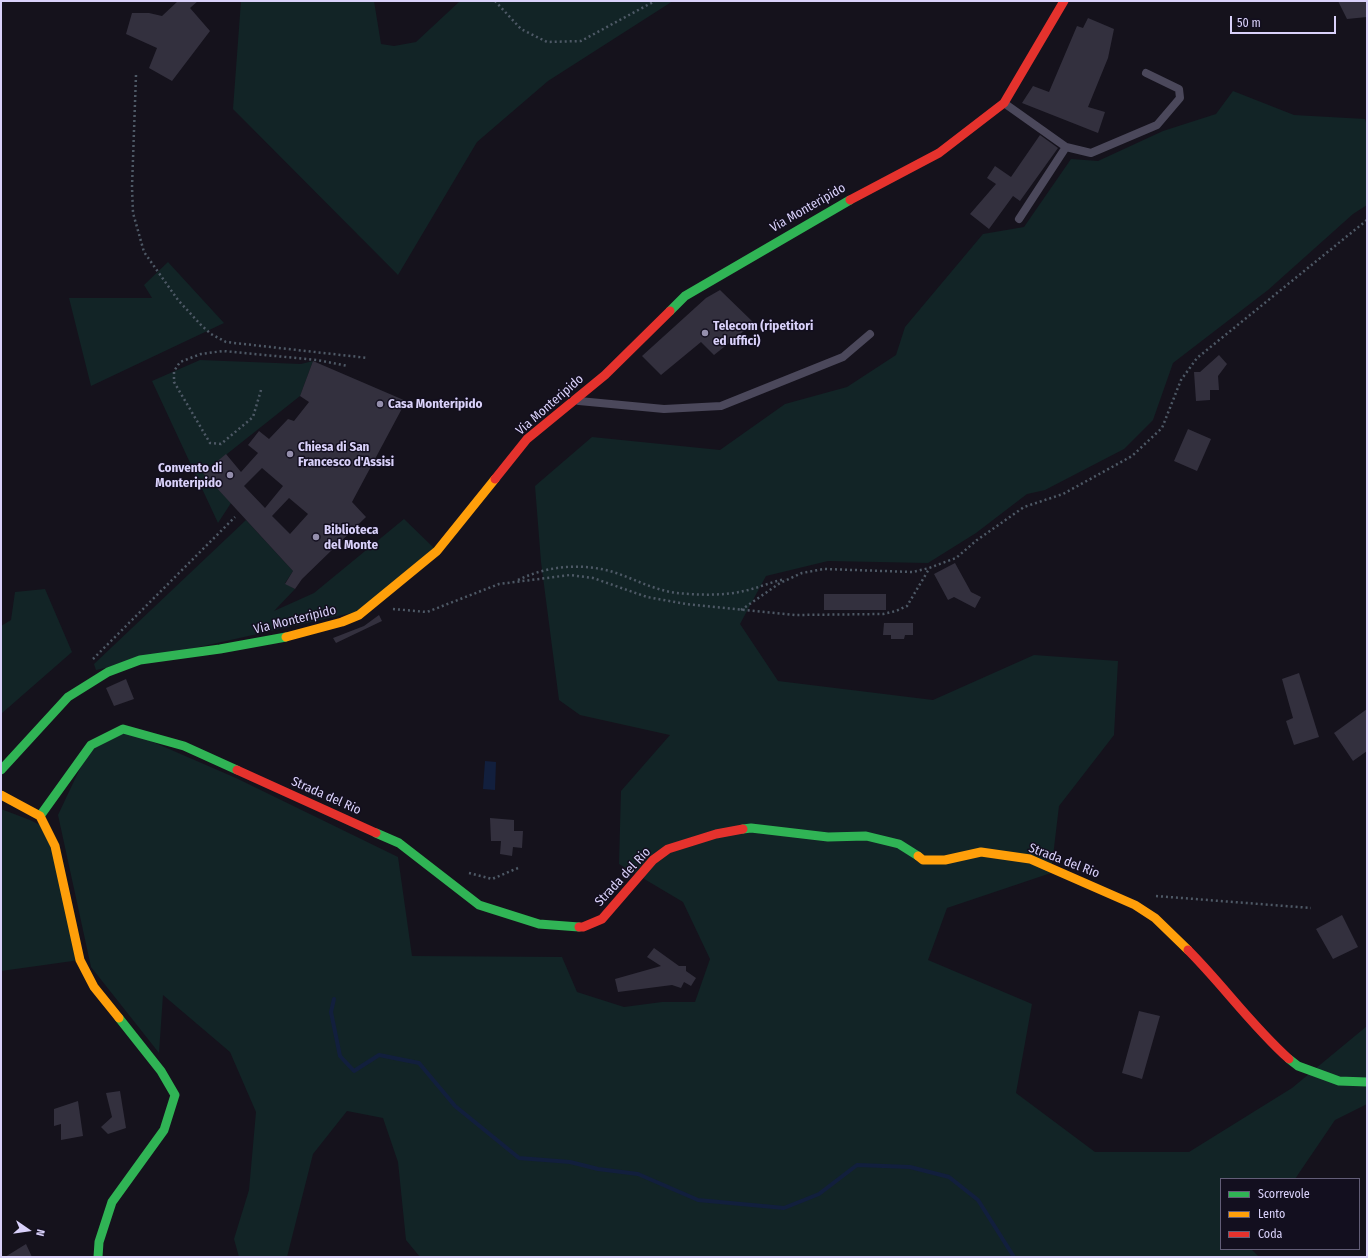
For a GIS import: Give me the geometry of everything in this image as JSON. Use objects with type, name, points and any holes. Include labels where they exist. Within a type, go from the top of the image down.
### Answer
[{"type":"street","name":"Via Monteripido","points":[[1,770],[68,697],[108,672],[140,660],[220,649],[298,635],[342,622],[359,615],[437,551],[528,439],[605,375],[685,296],[863,192],[939,152],[1004,103],[1064,1]]},
{"type":"street","name":"Strada del Rio","points":[[40,816],[91,745],[123,729],[184,746],[399,843],[479,905],[539,924],[582,927],[602,918],[653,860],[668,849],[716,834],[751,828],[828,837],[866,836],[899,844],[923,860],[945,860],[981,852],[1030,859],[1135,905],[1155,918],[1207,969],[1266,1038],[1298,1066],[1339,1081],[1367,1082]]},
{"type":"street","points":[[1,795],[40,816],[55,846],[80,960],[94,987],[161,1071],[175,1095],[164,1130],[112,1202],[99,1242],[98,1257]]},
{"type":"lane","points":[[1004,103],[1066,147],[1091,153],[1158,126],[1180,98],[1179,89],[1146,73]]},
{"type":"lane","points":[[1019,219],[1066,147]]},
{"type":"lane","points":[[574,400],[664,409],[721,406],[843,357],[870,334]]},
{"type":"path","points":[[495,1],[520,29],[547,42],[581,41],[655,1]]},
{"type":"path","points":[[136,75],[132,187],[133,213],[144,252],[178,300],[211,334],[226,342],[368,358]]},
{"type":"path","points":[[741,610],[789,578],[802,572],[824,569],[913,572],[956,558],[977,540],[1024,507],[1063,494],[1132,456],[1162,428],[1181,380],[1197,358],[1367,220]]},
{"type":"path","points":[[260,390],[253,417],[221,444],[210,443],[174,382],[174,371],[180,362],[201,354],[223,351],[317,360],[348,366]]},
{"type":"path","points":[[89,664],[235,517]]},
{"type":"path","points":[[514,581],[536,571],[550,568],[587,567],[611,572],[660,590],[710,595],[743,591],[789,578]]},
{"type":"path","points":[[392,609],[427,612],[499,584],[570,575],[593,578],[667,602],[795,615],[883,614],[896,611],[907,606],[929,568]]},
{"type":"path","points":[[462,870],[475,876],[492,879],[518,868]]},
{"type":"path","points":[[1148,896],[1311,908]]},
{"type":"shaded area","points":[[241,1],[374,1],[381,44],[394,46],[416,42],[460,1],[673,1],[548,81],[477,142],[398,275],[233,109]]},
{"type":"shaded area","points":[[1233,91],[1294,115],[1365,119],[1367,126],[1367,205],[1353,214],[1268,290],[1173,363],[1153,420],[1124,449],[1045,490],[1027,494],[976,533],[928,563],[828,561],[766,576],[740,624],[778,681],[933,700],[1034,655],[1118,661],[1114,735],[1059,806],[1051,873],[947,908],[928,960],[1032,1004],[1016,1093],[1095,1152],[1189,1152],[1292,1088],[1367,1026],[1367,1104],[1335,1120],[1296,1178],[1220,1178],[1220,1250],[1252,1250],[1259,1257],[420,1257],[406,1240],[398,1162],[383,1118],[347,1111],[313,1154],[287,1257],[239,1257],[234,1239],[249,1190],[256,1112],[230,1052],[163,995],[159,1053],[91,967],[58,815],[91,745],[123,729],[236,778],[398,857],[412,956],[562,957],[577,992],[624,1007],[662,1002],[695,1002],[710,959],[683,902],[619,864],[621,791],[670,735],[580,715],[559,700],[541,562],[535,486],[592,437],[720,450],[785,404],[847,387],[896,355],[905,327],[983,234],[1024,227],[1071,159],[1098,161],[1163,131],[1216,114]]},
{"type":"shaded area","points":[[168,262],[224,323],[91,386],[69,298],[152,298],[144,285]]},
{"type":"shaded area","points":[[200,360],[301,364],[313,361],[300,396],[203,473],[231,503],[218,523],[152,381]]},
{"type":"shaded area","points":[[404,519],[434,548],[356,612],[96,670],[94,664],[246,520],[293,571],[285,583],[295,589],[274,611],[314,593]]},
{"type":"shaded area","points":[[45,589],[72,652],[1,714],[1,626],[11,620],[15,592]]},
{"type":"shaded area","points":[[1,809],[30,820],[48,829],[80,960],[1,971]]},
{"type":"water","points":[[485,761],[496,762],[495,790],[483,789]]},
{"type":"building","points":[[178,1],[198,1],[190,8],[210,31],[172,81],[149,68],[157,48],[126,34],[132,13],[149,13],[162,16]]},
{"type":"building","points":[[1338,1],[1367,1],[1367,17],[1347,19]]},
{"type":"building","points":[[1088,18],[1114,29],[1108,58],[1088,107],[1105,112],[1098,133],[1022,103],[1033,86],[1049,92],[1077,26],[1083,28]]},
{"type":"building","points":[[1040,135],[1058,148],[1020,201],[1013,196],[989,229],[970,214],[996,184],[987,178],[995,166],[1011,177]]},
{"type":"building","name":"Telecom (ripetitori ed uffici)","points":[[720,290],[754,323],[714,355],[701,342],[661,375],[642,356],[706,298]]},
{"type":"building","points":[[1219,355],[1227,364],[1218,376],[1219,390],[1210,390],[1210,400],[1196,401],[1194,372],[1200,372]]},
{"type":"building","name":"Convento di Monteripido","points":[[313,361],[406,401],[352,502],[366,517],[302,579],[295,589],[285,584],[293,571],[203,473],[226,454],[241,472],[258,453],[248,445],[259,431],[269,439],[288,419],[294,421],[309,402],[300,396]],"holes":[[[262,468],[283,486],[265,508],[244,486]],[[289,498],[308,514],[290,534],[272,516]]]},
{"type":"building","points":[[1188,429],[1211,439],[1197,471],[1174,461]]},
{"type":"building","points":[[955,563],[971,592],[981,597],[975,608],[954,597],[948,600],[934,574]]},
{"type":"building","points":[[824,594],[886,594],[886,610],[824,610]]},
{"type":"building","points":[[379,615],[382,621],[336,643],[333,638],[364,626]]},
{"type":"building","points":[[884,623],[913,623],[913,635],[905,635],[904,639],[891,639],[891,635],[883,635]]},
{"type":"building","points":[[1299,673],[1319,737],[1294,745],[1286,721],[1293,718],[1282,679]]},
{"type":"building","points":[[126,679],[134,699],[114,706],[106,688]]},
{"type":"building","points":[[1367,709],[1367,751],[1353,761],[1334,733]]},
{"type":"building","points":[[490,818],[514,820],[514,831],[523,831],[522,848],[513,847],[512,856],[500,854],[501,841],[491,841]]},
{"type":"building","points":[[1342,915],[1358,947],[1333,959],[1316,929]]},
{"type":"building","points":[[654,948],[679,966],[686,966],[686,971],[696,978],[691,986],[684,982],[681,988],[672,985],[618,992],[615,979],[661,966],[647,957]]},
{"type":"building","points":[[1139,1011],[1160,1016],[1142,1079],[1122,1073]]},
{"type":"building","points":[[120,1091],[126,1128],[108,1134],[101,1127],[112,1117],[106,1093]]},
{"type":"building","points":[[78,1101],[83,1136],[61,1140],[61,1124],[54,1126],[54,1109]]},
{"type":"building","points":[[26,1244],[32,1257],[5,1257]]},
{"type":"waterway","points":[[334,999],[331,1012],[340,1056],[354,1071],[379,1055],[419,1063],[455,1106],[519,1158],[570,1162],[598,1169],[638,1174],[698,1200],[784,1208],[819,1194],[857,1165],[910,1167],[949,1177],[978,1200],[1014,1257]]},
{"type":"traffic: fast","points":[[670,311],[685,296],[850,200]]},
{"type":"traffic: fast","points":[[1,770],[68,697],[108,672],[140,660],[220,649],[286,637]]},
{"type":"traffic: fast","points":[[40,816],[91,745],[123,729],[184,746],[237,770]]},
{"type":"traffic: fast","points":[[743,829],[751,828],[828,837],[866,836],[899,844],[918,856]]},
{"type":"traffic: fast","points":[[376,833],[399,843],[479,905],[539,924],[579,927]]},
{"type":"traffic: fast","points":[[98,1257],[99,1242],[112,1202],[164,1130],[175,1095],[161,1071],[119,1018]]},
{"type":"traffic: fast","points":[[1289,1059],[1298,1066],[1339,1081],[1367,1082]]},
{"type":"traffic: slow","points":[[286,637],[342,622],[359,615],[437,551],[495,479]]},
{"type":"traffic: slow","points":[[1,795],[40,816],[55,846],[80,960],[94,987],[119,1018]]},
{"type":"traffic: slow","points":[[918,856],[923,860],[945,860],[981,852],[1030,859],[1135,905],[1155,918],[1188,950]]},
{"type":"traffic: jam","points":[[850,200],[939,153],[1004,103],[1064,1]]},
{"type":"traffic: jam","points":[[495,479],[527,439],[605,375],[670,311]]},
{"type":"traffic: jam","points":[[237,770],[376,833]]},
{"type":"traffic: jam","points":[[579,927],[583,927],[602,919],[653,860],[668,849],[716,834],[743,829]]},
{"type":"traffic: jam","points":[[1188,950],[1275,1046],[1289,1059]]},
{"type":"place","name":"Telecom (ripetitori ed uffici)","points":[[705,333]]},
{"type":"place","name":"Casa Monteripido","points":[[380,404]]},
{"type":"place","name":"Chiesa di San Francesco d'Assisi","points":[[290,454]]},
{"type":"place","name":"Convento di Monteripido","points":[[230,475]]},
{"type":"place","name":"Biblioteca del Monte","points":[[316,537]]}]
